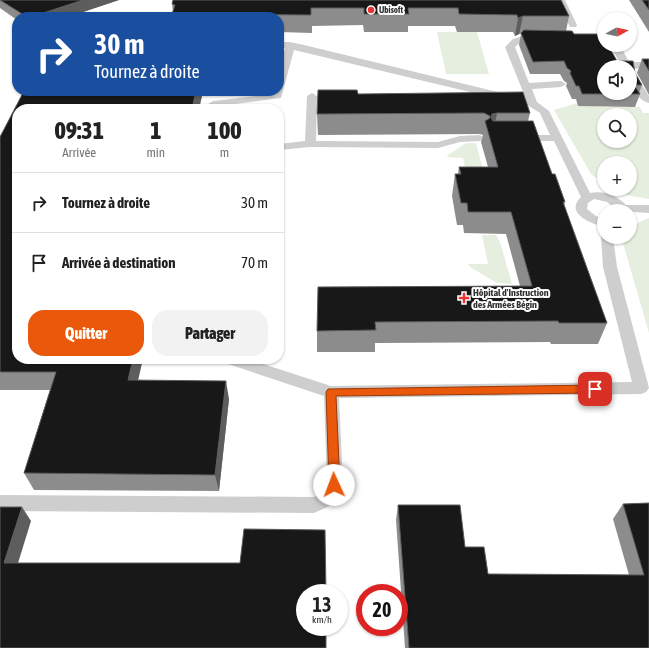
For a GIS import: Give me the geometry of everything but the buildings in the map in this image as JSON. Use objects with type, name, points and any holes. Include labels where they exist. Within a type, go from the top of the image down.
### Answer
[{"type":"lane","points":[[561,0],[573,25]]},
{"type":"lane","points":[[533,104],[510,47],[513,42],[519,38],[550,38]]},
{"type":"lane","points":[[284,45],[290,45],[533,104],[544,111],[587,198]]},
{"type":"lane","points":[[284,71],[290,45]]},
{"type":"lane","points":[[637,67],[649,65]]},
{"type":"lane","points":[[526,86],[561,84]]},
{"type":"lane","points":[[637,84],[644,97],[649,100]]},
{"type":"lane","points":[[213,104],[277,96]]},
{"type":"lane","points":[[310,144],[312,96]]},
{"type":"lane","points":[[284,146],[310,144],[438,145],[460,139],[480,138]]},
{"type":"lane","points":[[509,138],[557,138]]},
{"type":"lane","points":[[597,220],[590,218],[584,213],[581,207],[582,202],[587,198],[595,196],[604,197],[620,204]]},
{"type":"lane","points":[[637,209],[649,209]]},
{"type":"lane","points":[[245,364],[331,392],[641,388],[616,293],[608,244]]},
{"type":"lane","points":[[0,503],[314,505],[332,496],[334,485],[331,392]]},
{"type":"green space","points":[[437,32],[477,32],[489,74],[446,74]]},
{"type":"green space","points":[[577,103],[602,107],[640,107],[643,113],[649,113],[649,199],[632,196],[637,196],[637,156],[597,156],[597,179],[591,174],[554,110]]},
{"type":"green space","points":[[466,143],[476,143],[486,181],[468,180],[463,158],[447,157]]},
{"type":"green space","points":[[649,218],[649,333],[623,244],[637,244],[637,223]]},
{"type":"green space","points":[[482,235],[496,235],[500,242],[512,284],[497,283],[470,267],[468,264],[488,264]]},
{"type":"place","name":"Ubisoft","points":[[371,10]]},
{"type":"place","name":"Hôpital d'Instruction des Armées Bégin","points":[[464,298]]},
{"type":"route","points":[[334,485],[331,392],[595,389]]}]
